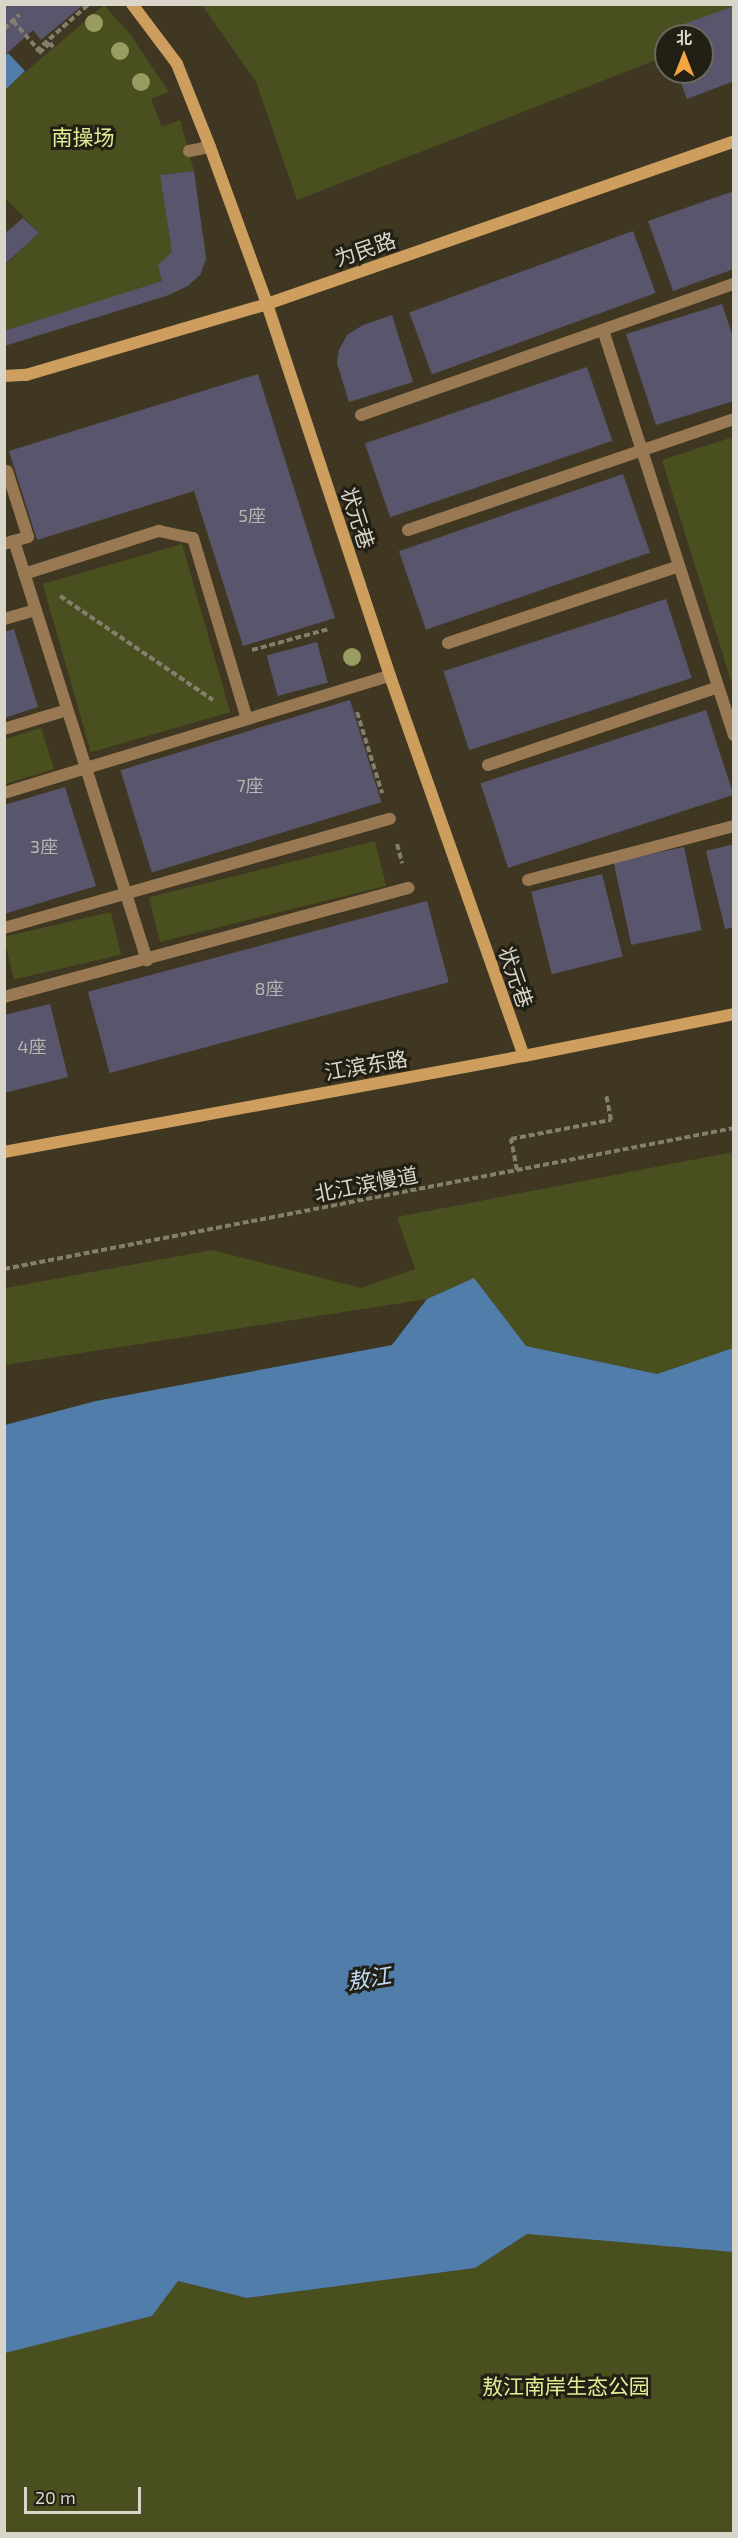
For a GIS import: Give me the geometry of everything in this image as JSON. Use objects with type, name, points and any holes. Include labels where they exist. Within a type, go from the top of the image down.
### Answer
[{"type":"street","name":"状元巷","points":[[132,4],[177,64],[210,147],[267,304],[390,676],[524,1056]]},
{"type":"street","name":"为民路","points":[[4,376],[26,375],[267,304],[734,141]]},
{"type":"street","points":[[189,151],[210,147]]},
{"type":"street","points":[[361,415],[734,284]]},
{"type":"street","points":[[603,330],[640,451],[734,735]]},
{"type":"street","points":[[408,530],[734,419]]},
{"type":"street","points":[[7,471],[28,537],[9,542],[24,574],[36,610],[84,768],[147,960]]},
{"type":"street","points":[[24,574],[159,531],[193,538],[247,719]]},
{"type":"street","points":[[448,643],[679,566]]},
{"type":"street","points":[[4,620],[36,610]]},
{"type":"street","points":[[4,793],[390,676]]},
{"type":"street","points":[[488,765],[718,687]]},
{"type":"street","points":[[4,729],[67,710]]},
{"type":"street","points":[[4,928],[390,819]]},
{"type":"street","points":[[528,880],[734,826]]},
{"type":"street","points":[[4,997],[409,888]]},
{"type":"street","name":"江滨东路","points":[[4,1152],[524,1056],[734,1014]]},
{"type":"path","points":[[39,53],[89,4]]},
{"type":"path","points":[[4,28],[19,15]]},
{"type":"path","points":[[13,21],[39,53]]},
{"type":"path","points":[[39,53],[50,43],[53,47]]},
{"type":"path","points":[[24,574],[43,584],[230,712],[247,719]]},
{"type":"path","points":[[228,657],[329,629]]},
{"type":"path","points":[[350,688],[409,888]]},
{"type":"path","points":[[517,1170],[511,1139],[611,1120],[606,1094]]},
{"type":"path","name":"北江滨慢道","points":[[4,1269],[734,1128]]},
{"type":"green space","points":[[733,4],[734,29],[714,33],[714,24],[654,24],[654,61],[297,200],[256,82],[202,5]]},
{"type":"green space","name":"南操场","points":[[104,5],[130,34],[169,92],[151,99],[162,127],[180,120],[194,171],[161,175],[170,241],[204,236],[206,259],[200,275],[176,292],[5,346],[5,265],[39,233],[5,198],[4,90]]},
{"type":"green space","points":[[734,437],[733,687],[662,460]]},
{"type":"green space","points":[[182,544],[230,712],[91,752],[43,584]]},
{"type":"green space","points":[[41,728],[54,769],[5,784],[5,739]]},
{"type":"green space","points":[[375,841],[386,886],[160,942],[149,897]]},
{"type":"green space","points":[[111,912],[121,955],[14,980],[4,937]]},
{"type":"green space","points":[[733,1152],[733,1348],[657,1374],[525,1346],[474,1279],[427,1299],[5,1365],[5,1288],[212,1250],[361,1288],[415,1269],[397,1217]]},
{"type":"green space","name":"敖江南岸生态公园","points":[[527,2234],[733,2252],[733,2533],[5,2533],[4,2353],[152,2316],[178,2281],[247,2298],[475,2268]]},
{"type":"water","points":[[8,53],[25,71],[5,90],[5,56]]},
{"type":"water","name":"敖江","points":[[474,1278],[526,1346],[657,1374],[733,1348],[733,2252],[527,2234],[475,2268],[247,2298],[178,2281],[152,2316],[5,2353],[5,1425],[96,1401],[392,1345],[427,1299]]},
{"type":"building","points":[[4,5],[83,5],[41,40],[33,30],[4,56]]},
{"type":"building","points":[[734,6],[734,81],[687,99],[681,84],[714,84],[714,24],[684,24]]},
{"type":"building","points":[[194,171],[206,259],[200,275],[188,286],[166,296],[4,346],[4,331],[162,281],[158,265],[172,252],[160,175]]},
{"type":"building","points":[[734,191],[734,269],[673,291],[648,221]]},
{"type":"building","points":[[23,218],[39,233],[4,265],[4,234]]},
{"type":"building","points":[[633,231],[656,293],[432,374],[409,312]]},
{"type":"building","points":[[722,304],[734,340],[734,401],[656,425],[626,334]]},
{"type":"building","points":[[392,315],[413,382],[349,402],[337,363],[339,350],[347,335],[363,325]]},
{"type":"building","points":[[587,367],[612,441],[390,517],[365,444]]},
{"type":"building","points":[[258,374],[335,618],[243,646],[194,491],[37,540],[9,451]]},
{"type":"building","points":[[623,474],[650,552],[426,630],[399,551]]},
{"type":"building","points":[[666,599],[692,678],[469,750],[443,671]]},
{"type":"building","points":[[14,629],[38,707],[4,718],[4,632]]},
{"type":"building","points":[[317,642],[328,683],[278,696],[267,655]]},
{"type":"building","points":[[350,700],[381,802],[152,872],[120,770]]},
{"type":"building","points":[[706,710],[734,795],[508,868],[481,783]]},
{"type":"building","points":[[65,787],[96,886],[4,914],[4,805]]},
{"type":"building","points":[[734,844],[734,927],[725,929],[706,851]]},
{"type":"building","points":[[684,847],[702,930],[631,945],[614,862]]},
{"type":"building","points":[[602,874],[623,956],[552,974],[531,892]]},
{"type":"building","points":[[427,901],[449,982],[110,1073],[88,992]]},
{"type":"building","points":[[50,1004],[68,1077],[4,1093],[4,1015]]}]
